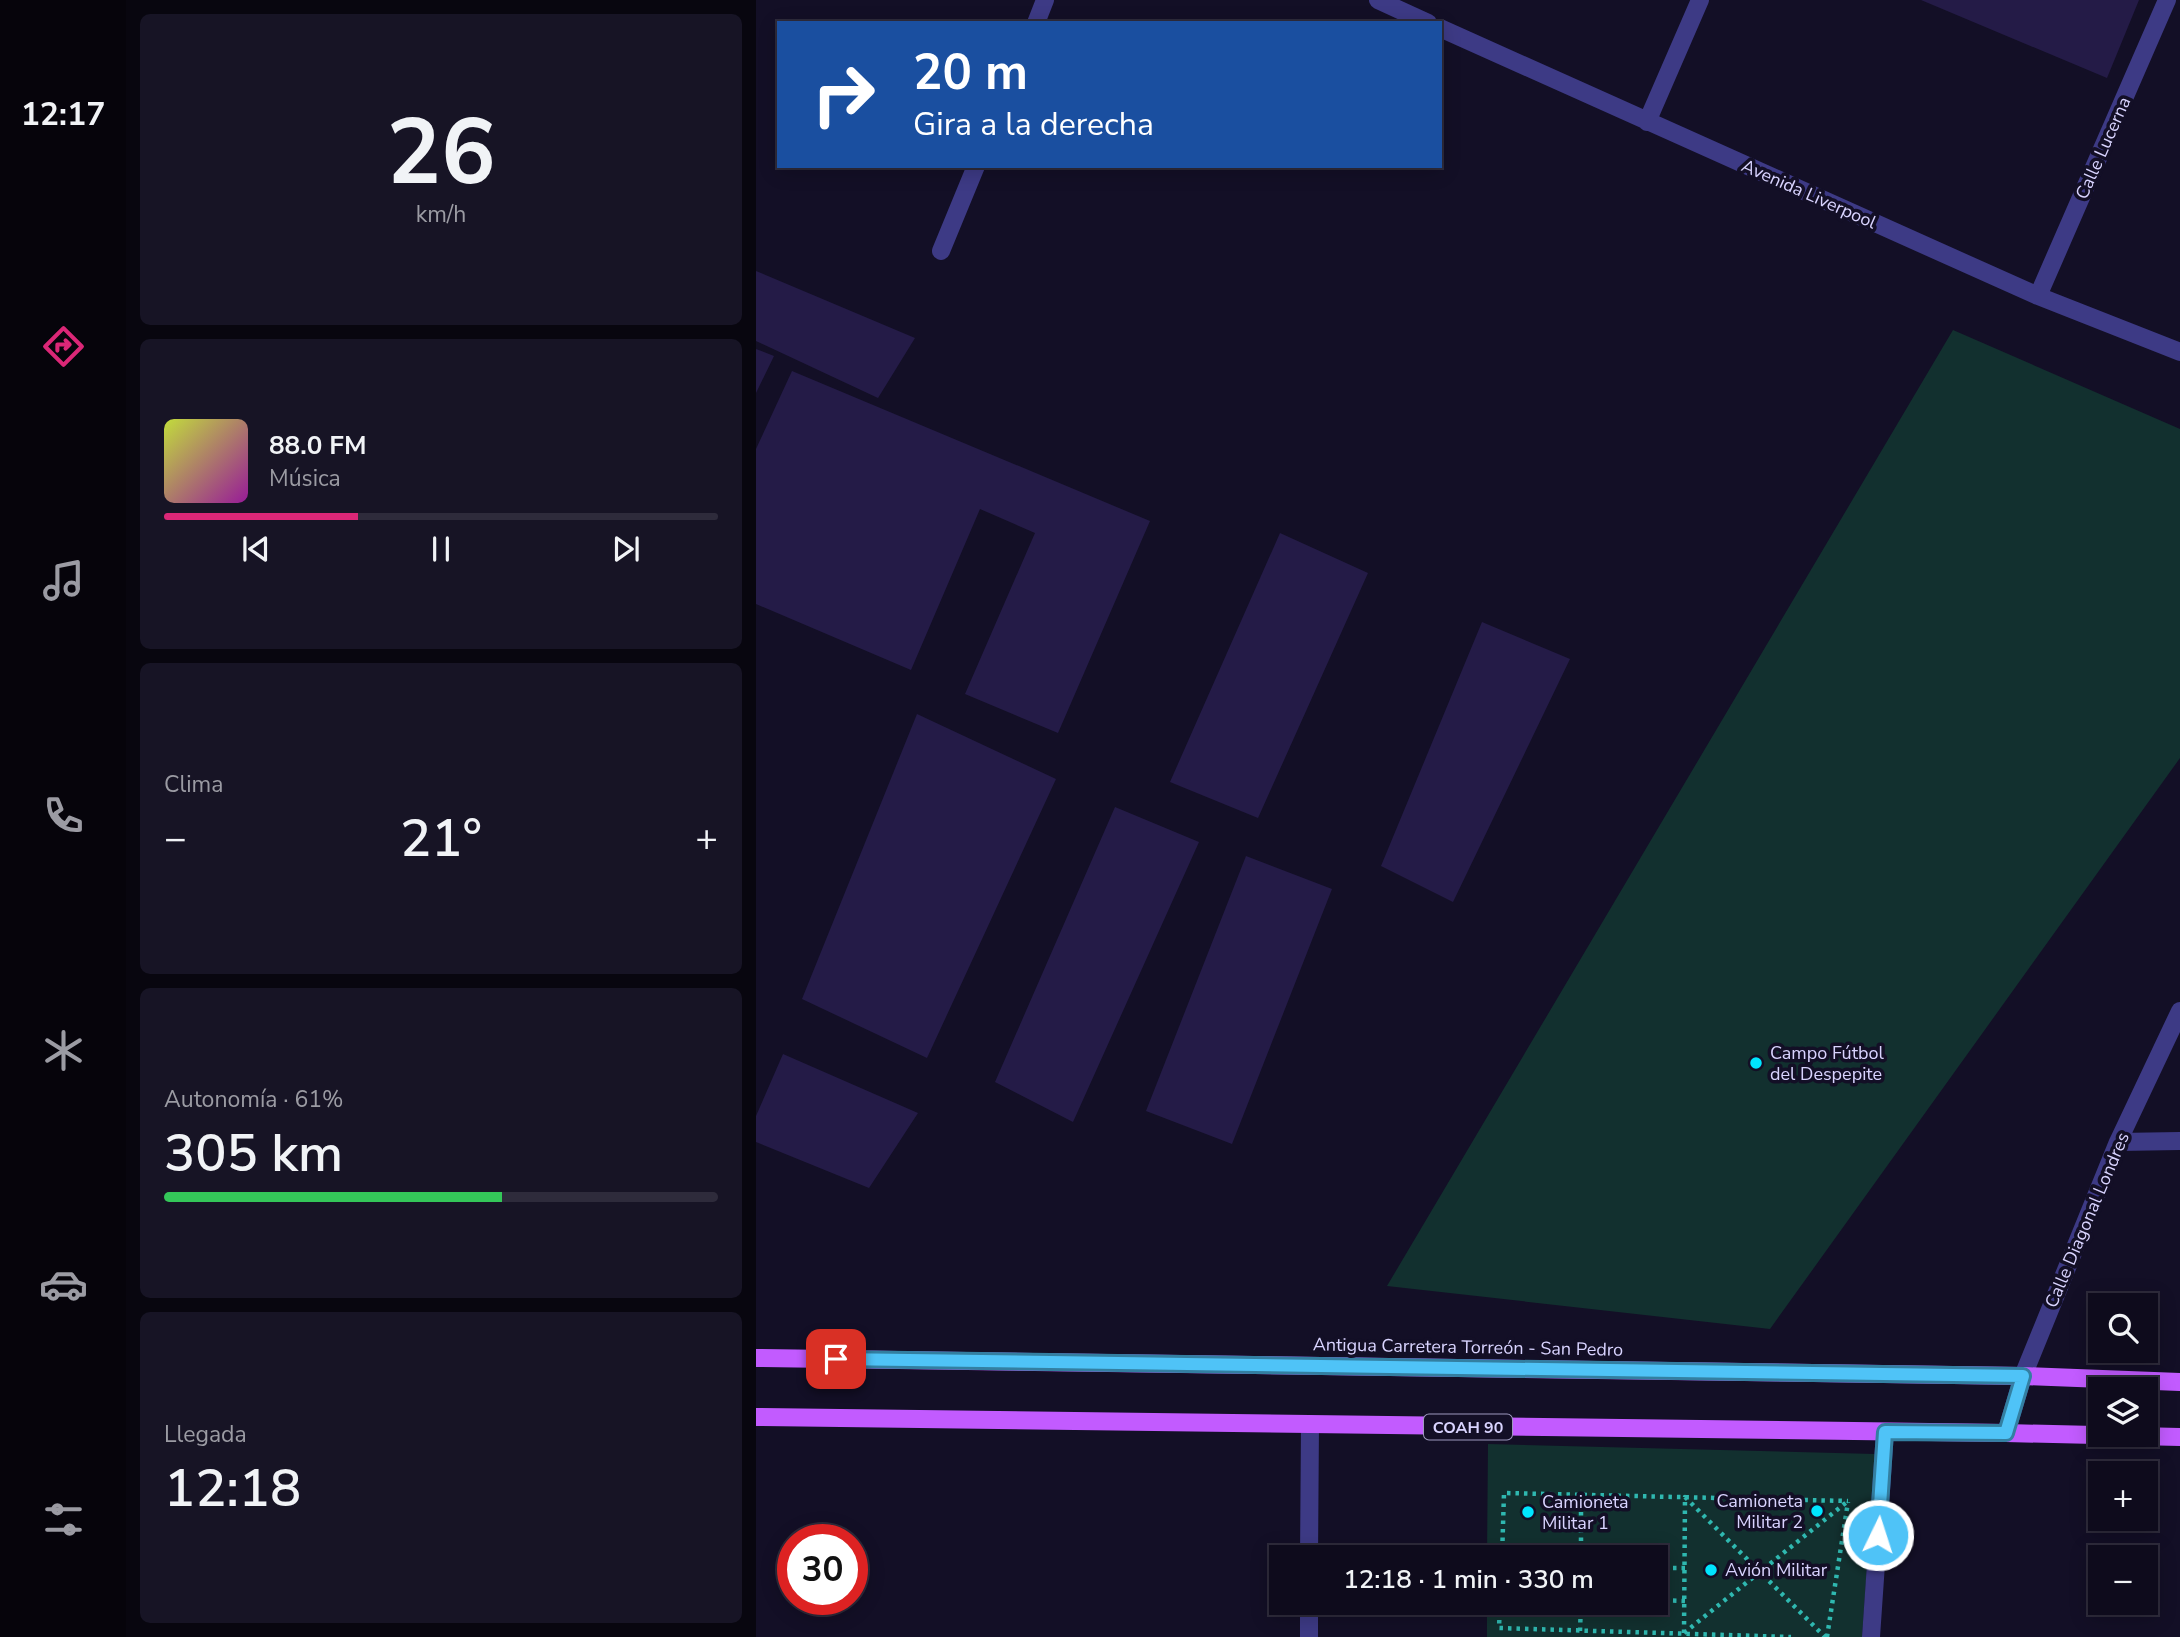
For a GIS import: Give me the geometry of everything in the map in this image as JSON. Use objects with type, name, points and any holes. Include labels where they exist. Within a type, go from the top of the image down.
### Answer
[{"type":"main road","name":"Antigua Carretera Torreón - San Pedro","points":[[756,1358],[2023,1376],[2180,1382]]},
{"type":"main road","name":"COAH 90","points":[[756,1417],[2180,1437]]},
{"type":"street","points":[[1037,21],[1045,0]]},
{"type":"street","points":[[1378,0],[1424,21]]},
{"type":"street","points":[[1647,122],[1700,0]]},
{"type":"street","name":"Calle Lucerna","points":[[2038,296],[2167,0]]},
{"type":"street","name":"Avenida Liverpool","points":[[1442,29],[2038,296],[2180,352]]},
{"type":"street","points":[[941,251],[975,168]]},
{"type":"street","name":"Calle Diagonal Londres","points":[[2006,1433],[2023,1376],[2118,1142],[2180,1011]]},
{"type":"street","points":[[2118,1142],[2180,1141]]},
{"type":"street","points":[[1309,1545],[1310,1424]]},
{"type":"street","points":[[1871,1637],[1885,1432]]},
{"type":"street","points":[[1309,1615],[1309,1637]]},
{"type":"path","points":[[1502,1545],[1504,1493],[1848,1501]]},
{"type":"path","points":[[1581,1495],[1581,1545]]},
{"type":"path","points":[[1684,1633],[1685,1497]]},
{"type":"path","points":[[1685,1497],[1826,1637]]},
{"type":"path","points":[[1684,1633],[1848,1501]]},
{"type":"path","points":[[1826,1637],[1848,1501]]},
{"type":"path","points":[[1668,1568],[1685,1568]]},
{"type":"path","points":[[1668,1600],[1685,1601]]},
{"type":"path","points":[[1500,1615],[1499,1628],[1791,1637]]},
{"type":"path","points":[[1580,1631],[1581,1615]]},
{"type":"green space","points":[[1953,330],[2180,429],[2180,758],[1770,1329],[1387,1286]]},
{"type":"green space","points":[[1488,1444],[1875,1454],[1862,1637],[1487,1637],[1487,1615],[1668,1615],[1668,1545],[1487,1545]]},
{"type":"building","points":[[1921,0],[2139,0],[2107,78]]},
{"type":"building","points":[[756,271],[915,338],[878,398],[756,341]]},
{"type":"building","points":[[756,349],[774,356],[756,393]]},
{"type":"building","points":[[792,371],[1150,521],[1058,733],[965,694],[1035,533],[980,509],[911,670],[756,604],[756,449]]},
{"type":"building","points":[[1280,533],[1368,573],[1258,818],[1170,782]]},
{"type":"building","points":[[1482,622],[1570,659],[1453,902],[1381,866]]},
{"type":"building","points":[[917,714],[1056,779],[927,1058],[802,999]]},
{"type":"building","points":[[1115,807],[1199,842],[1073,1122],[995,1082]]},
{"type":"building","points":[[1246,856],[1332,889],[1232,1144],[1146,1111]]},
{"type":"building","points":[[783,1054],[918,1113],[869,1188],[756,1142],[756,1116]]},
{"type":"place","name":"Campo Fútbol del Despepite","points":[[1756,1063]]},
{"type":"place","name":"Camioneta Militar 2","points":[[1817,1511]]},
{"type":"place","name":"Camioneta Militar 1","points":[[1528,1512]]},
{"type":"place","name":"Avión Militar","points":[[1711,1570]]},
{"type":"route","points":[[836,1359],[2023,1376],[2006,1433],[1885,1432],[1878,1535]]}]
